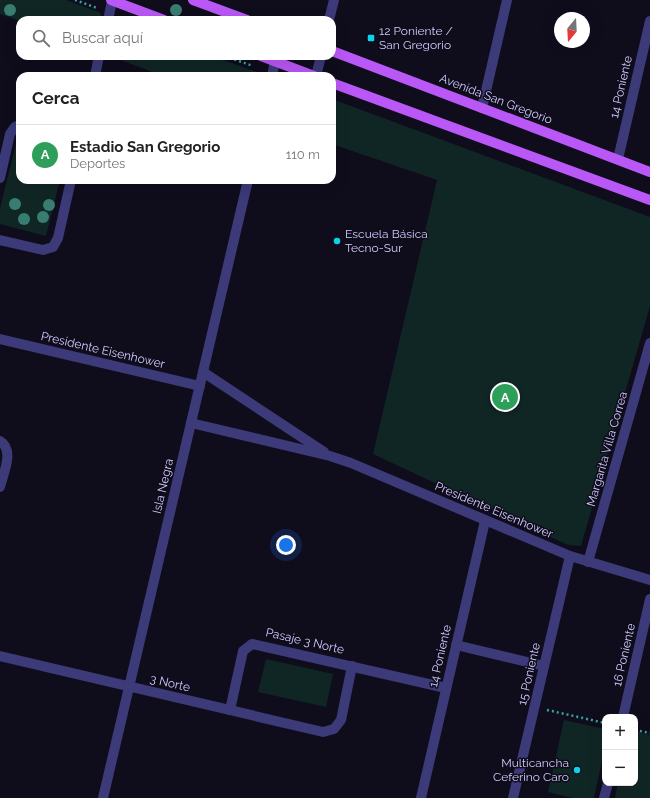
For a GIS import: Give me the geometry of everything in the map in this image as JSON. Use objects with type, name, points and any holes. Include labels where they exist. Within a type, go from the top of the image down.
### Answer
[{"type":"main road","points":[[112,0],[154,16]]},
{"type":"main road","points":[[193,0],[236,16]]},
{"type":"main road","name":"Avenida San Gregorio","points":[[336,53],[650,172]]},
{"type":"main road","points":[[278,60],[306,72]]},
{"type":"main road","points":[[336,84],[650,200]]},
{"type":"street","points":[[109,16],[112,0]]},
{"type":"street","points":[[330,16],[334,0]]},
{"type":"street","points":[[482,108],[507,0]]},
{"type":"street","name":"14 Poniente","points":[[618,159],[650,21]]},
{"type":"street","points":[[96,72],[98,60]]},
{"type":"street","points":[[273,72],[276,60]]},
{"type":"street","points":[[316,72],[320,60]]},
{"type":"street","points":[[0,178],[12,130],[16,128]]},
{"type":"street","points":[[0,240],[43,250],[53,247],[58,238],[70,184]]},
{"type":"street","name":"Isla Negra","points":[[104,798],[247,184]]},
{"type":"street","name":"Presidente Eisenhower","points":[[0,339],[200,386]]},
{"type":"street","name":"Margarita Villa Correa","points":[[588,562],[650,343]]},
{"type":"street","name":"Presidente Eisenhower","points":[[203,372],[330,456]]},
{"type":"street","name":"Presidente Eisenhower","points":[[191,423],[330,456],[380,474],[570,556],[650,580]]},
{"type":"street","points":[[0,441],[6,445],[8,452],[0,487]]},
{"type":"street","name":"14 Poniente","points":[[421,798],[485,520]]},
{"type":"street","name":"15 Poniente","points":[[513,798],[570,556]]},
{"type":"street","name":"16 Poniente","points":[[624,714],[650,599]]},
{"type":"street","name":"Pasaje 3 Norte","points":[[230,710],[243,651],[252,644],[446,688]]},
{"type":"street","points":[[456,645],[544,666]]},
{"type":"street","name":"3 Norte","points":[[0,656],[323,732],[334,729]]},
{"type":"street","name":"Pasaje 3 Norte","points":[[334,729],[341,720],[352,666]]},
{"type":"street","points":[[604,798],[607,786]]},
{"type":"path","points":[[535,707],[602,722]]},
{"type":"path","points":[[638,731],[650,734]]},
{"type":"green space","points":[[0,0],[66,0],[101,13],[101,16],[16,16],[16,20],[0,14]]},
{"type":"green space","points":[[121,60],[223,60],[257,72],[152,72]]},
{"type":"green space","points":[[336,100],[650,217],[650,306],[581,546],[568,545],[373,454],[437,180],[336,145]]},
{"type":"green space","points":[[16,144],[16,184],[59,184],[46,236],[0,224],[0,208]]},
{"type":"green space","points":[[266,659],[333,674],[326,707],[258,692]]},
{"type":"green space","name":"Multicancha Ceferino Caro","points":[[564,720],[602,728],[602,761],[594,798],[573,798],[548,792]]},
{"type":"green space","points":[[638,732],[650,735],[650,798],[615,798],[617,786],[638,786]]},
{"type":"place","name":"12 Poniente / San Gregorio","points":[[371,38]]},
{"type":"place","name":"Escuela Básica Tecno-Sur","points":[[337,241]]},
{"type":"place","name":"Estadio San Gregorio","points":[[505,397]]},
{"type":"place","name":"Multicancha Ceferino Caro","points":[[577,770]]}]
